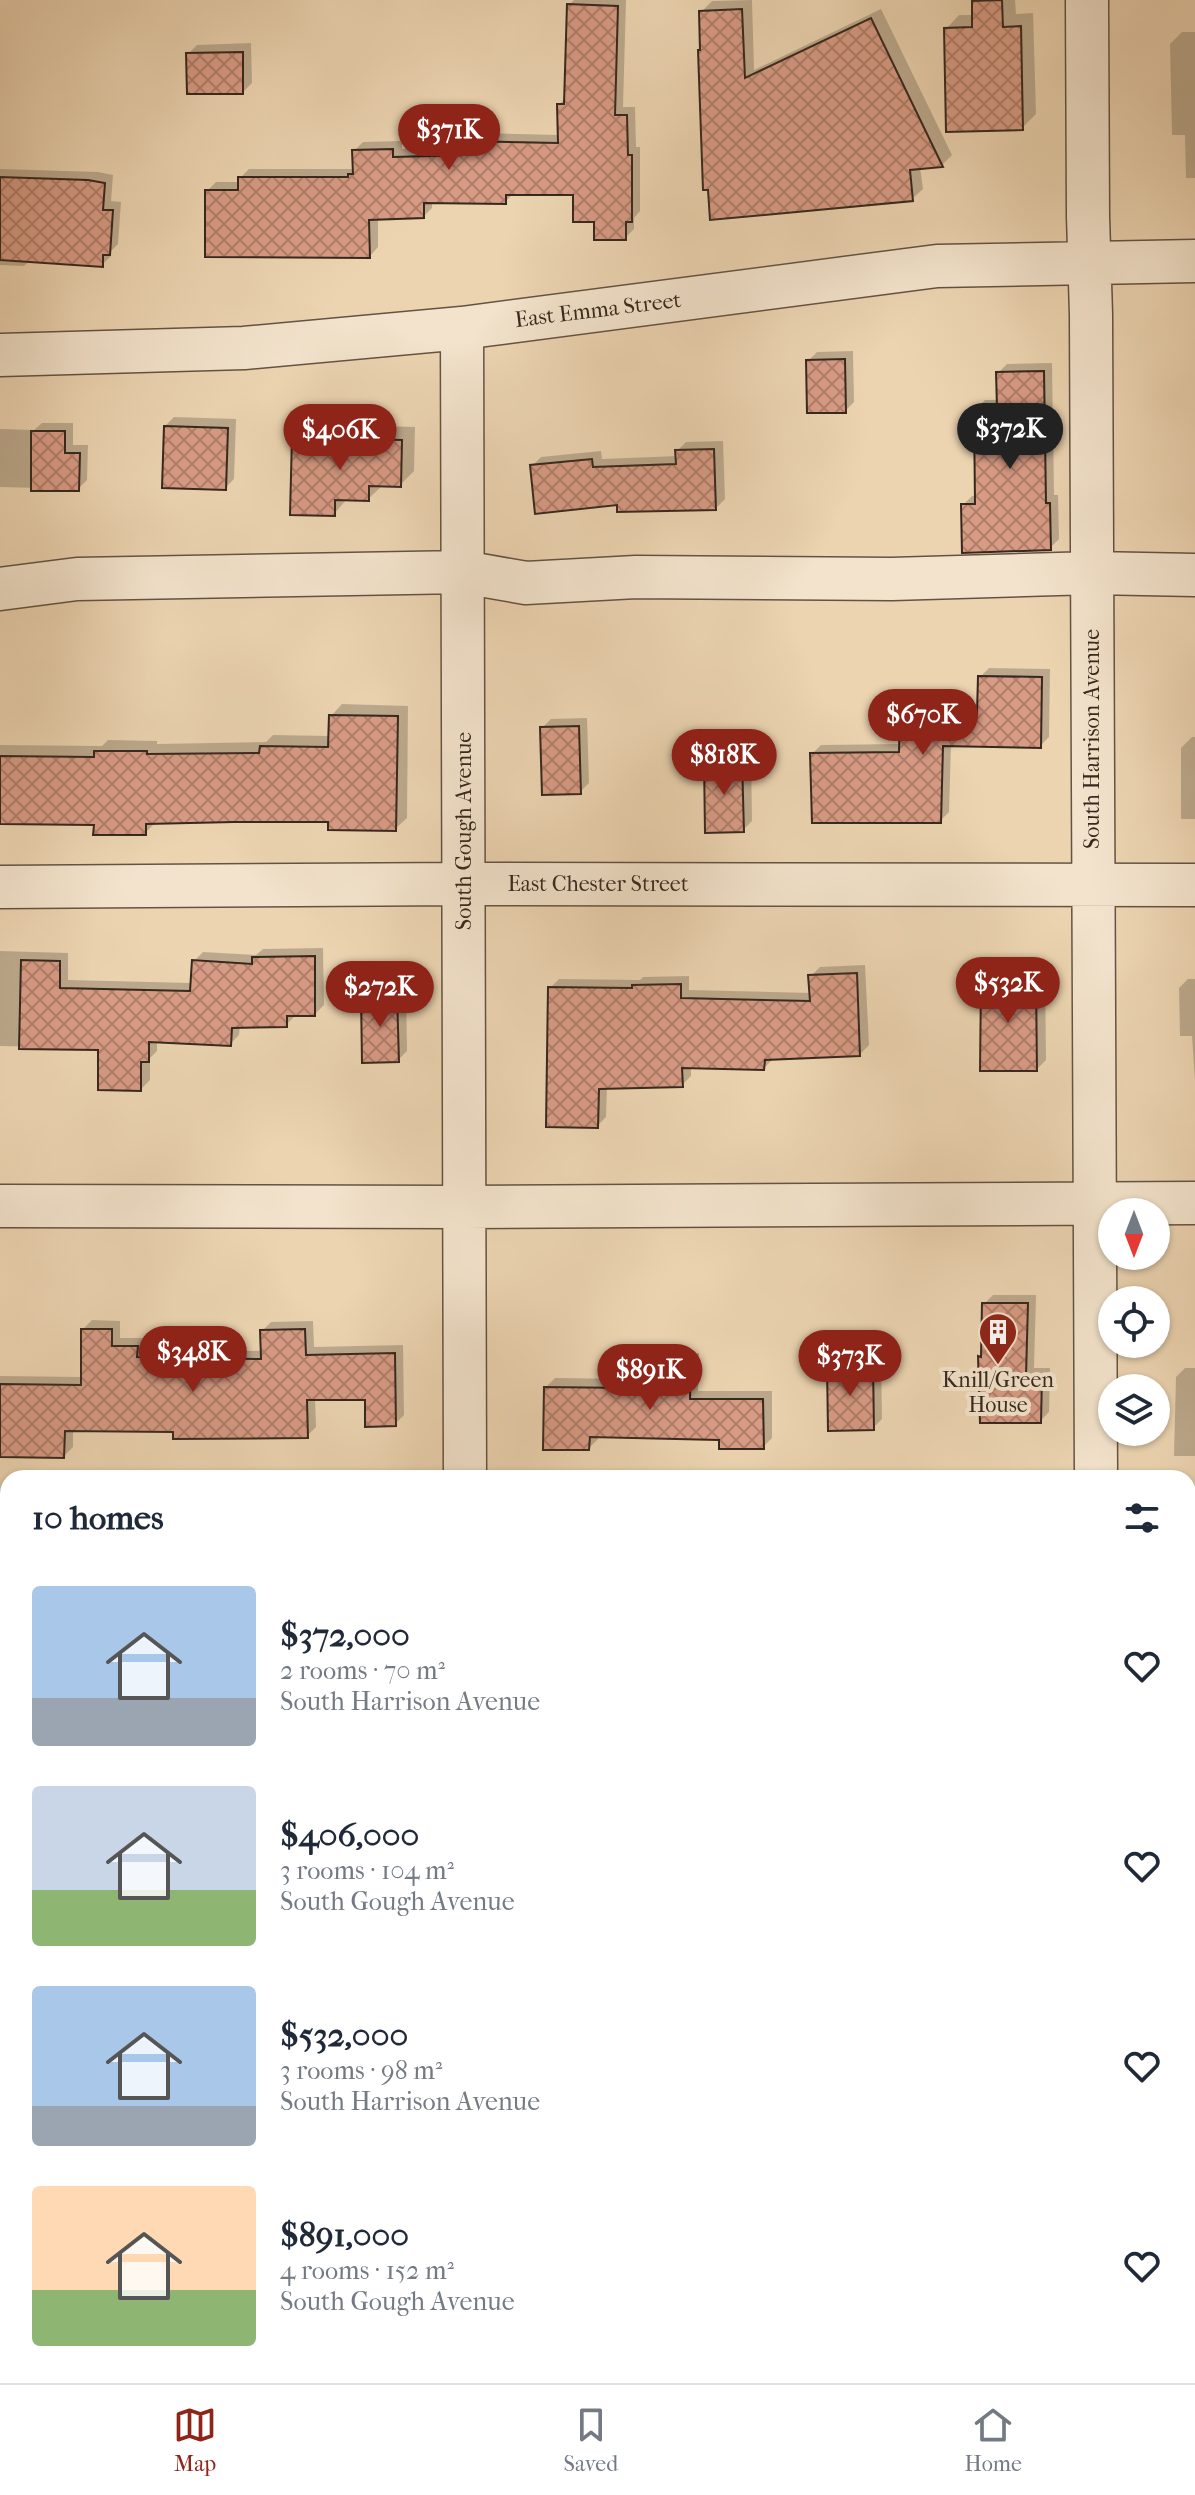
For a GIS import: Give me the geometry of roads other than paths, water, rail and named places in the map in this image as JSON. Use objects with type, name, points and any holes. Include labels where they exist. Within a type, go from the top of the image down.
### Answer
[{"type":"street","name":"South Harrison Avenue","points":[[1087,0],[1096,1470]]},
{"type":"street","name":"East Emma Street","points":[[0,355],[244,348],[462,328],[937,266],[1195,261]]},
{"type":"street","name":"South Gough Avenue","points":[[462,328],[465,1470]]},
{"type":"street","points":[[0,589],[77,579],[463,572],[526,583],[636,577],[892,579],[1092,573],[1195,575]]},
{"type":"street","name":"East Chester Street","points":[[0,887],[1195,885]]},
{"type":"street","points":[[0,1206],[1195,1203]]},
{"type":"place","name":"Knill/Green House","points":[[998,1366]]}]
